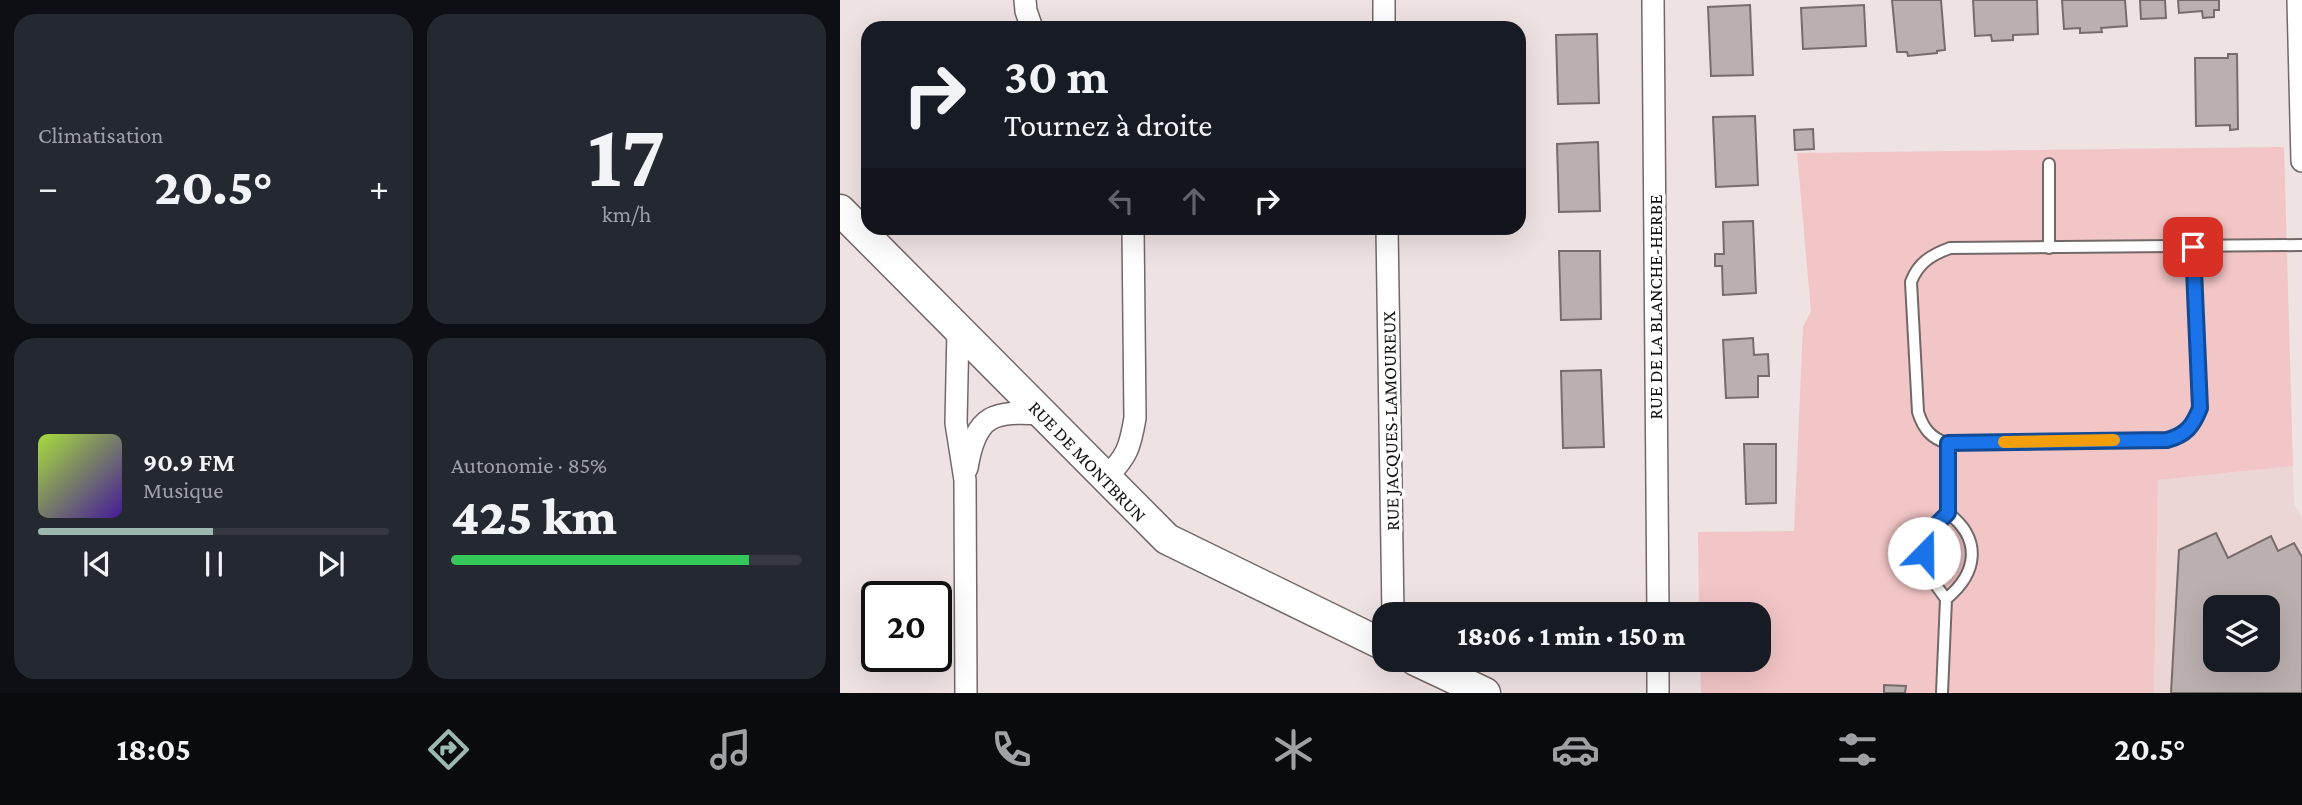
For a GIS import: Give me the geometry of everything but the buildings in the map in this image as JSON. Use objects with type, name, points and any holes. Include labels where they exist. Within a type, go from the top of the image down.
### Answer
[{"type":"street","points":[[1025,0],[1030,21]]},
{"type":"street","points":[[1384,0],[1384,21]]},
{"type":"street","name":"RUE DE LA BLANCHE-HERBE","points":[[1653,0],[1658,602]]},
{"type":"street","points":[[2298,0],[2302,161]]},
{"type":"street","name":"RUE DE MONTBRUN","points":[[840,210],[861,231]]},
{"type":"street","name":"RUE DE MONTBRUN","points":[[865,235],[1167,539],[1372,639]]},
{"type":"street","points":[[1106,478],[1121,463],[1130,446],[1135,418],[1133,235]]},
{"type":"street","name":"RUE JACQUES-LAMOUREUX","points":[[1387,235],[1393,602]]},
{"type":"street","points":[[958,330],[956,423],[965,480],[966,693]]},
{"type":"street","points":[[965,480],[974,442],[990,419],[1000,414],[1043,414]]},
{"type":"street","points":[[1440,672],[1485,693]]},
{"type":"street","points":[[1658,672],[1658,693]]},
{"type":"lane","points":[[2049,164],[2049,248]]},
{"type":"lane","points":[[2193,247],[2200,408],[2194,425],[2181,436],[2167,440],[1948,443],[1938,441],[1921,422],[1918,412],[1911,282],[1915,271],[1936,253],[1950,248],[2302,245]]},
{"type":"lane","points":[[1942,693],[1946,599],[1930,577],[1924,553],[1933,528],[1948,513],[1948,443]]},
{"type":"lane","points":[[1946,599],[1967,576],[1972,552],[1970,540],[1963,527],[1948,513]]},
{"type":"shaded area","points":[[2284,147],[2293,466],[2158,480],[2154,693],[1701,693],[1700,672],[1771,672],[1771,602],[1699,602],[1698,532],[1794,531],[1803,327],[1811,311],[1797,153]]},
{"type":"shaded area","points":[[2293,466],[2294,505],[2302,517],[2302,693],[2154,693],[2158,480]]},
{"type":"slow traffic","points":[[2004,442],[2114,440]]},
{"type":"route","points":[[1924,553],[1933,528],[1940,518],[1948,513],[1948,443],[2167,440],[2181,436],[2194,425],[2200,408],[2193,247]]}]
